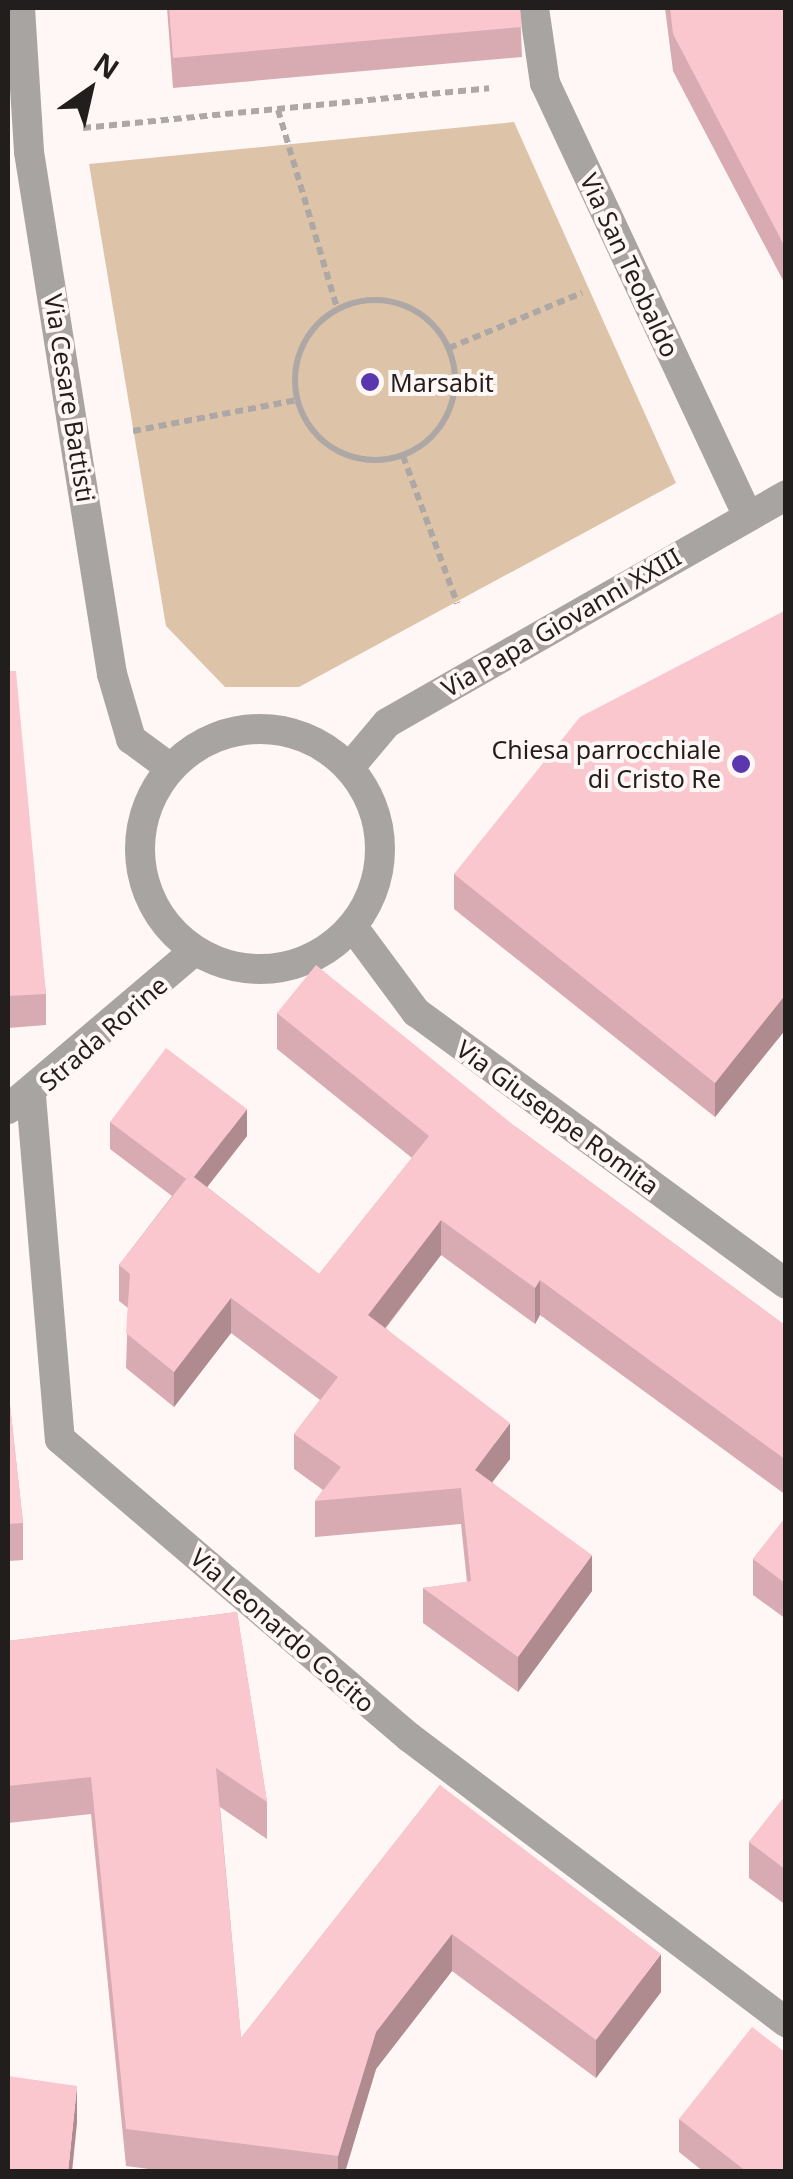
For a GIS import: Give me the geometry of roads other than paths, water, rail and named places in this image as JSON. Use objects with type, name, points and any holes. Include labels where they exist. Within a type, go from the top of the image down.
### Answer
[{"type":"street","name":"Via Cesare Battisti","points":[[20,8],[29,133],[112,674],[131,739],[168,767]]},
{"type":"street","name":"Via San Teobaldo","points":[[534,8],[545,83],[748,516]]},
{"type":"street","name":"Via Papa Giovanni XXIII","points":[[350,767],[388,723],[786,496]]},
{"type":"street","points":[[224,731],[292,731],[350,767],[373,804],[382,846],[375,890],[353,927],[306,961],[248,970],[194,952],[157,914],[139,865],[143,813],[168,767],[224,731]]},
{"type":"street","name":"Via Giuseppe Romita","points":[[353,927],[416,1012],[786,1284]]},
{"type":"street","name":"Strada Rorine","points":[[19,1102],[194,952]]},
{"type":"street","name":"Via Leonardo Cocito","points":[[19,1102],[60,1439],[409,1737],[786,2022]]},
{"type":"place","name":"Marsabit","points":[[370,382]]},
{"type":"place","name":"Chiesa parrocchiale di Cristo Re","points":[[741,764]]}]
